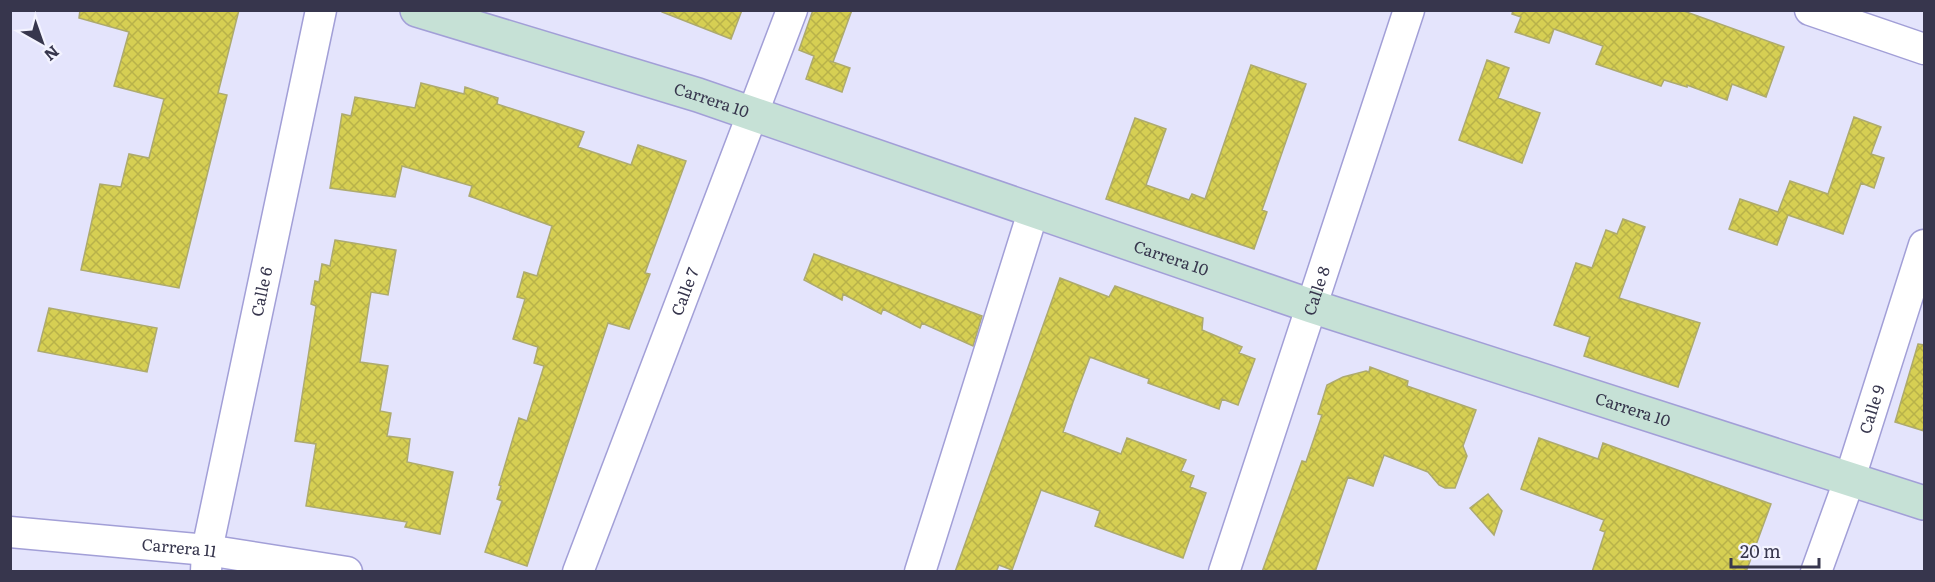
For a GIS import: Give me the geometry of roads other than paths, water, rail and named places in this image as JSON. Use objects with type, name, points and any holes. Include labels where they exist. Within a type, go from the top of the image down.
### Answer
[{"type":"street","name":"Calle 6","points":[[207,561],[321,10]]},
{"type":"street","name":"Carrera 10","points":[[417,10],[698,95],[1311,306],[1924,502]]},
{"type":"street","name":"Calle 7","points":[[578,572],[792,10]]},
{"type":"street","name":"Calle 8","points":[[1224,572],[1409,10]]},
{"type":"street","points":[[1810,10],[1924,49]]},
{"type":"street","points":[[920,572],[1033,212]]},
{"type":"street","name":"Calle 9","points":[[1816,572],[1850,478],[1924,245]]},
{"type":"street","name":"Carrera 11","points":[[10,532],[207,561],[347,572]]}]
